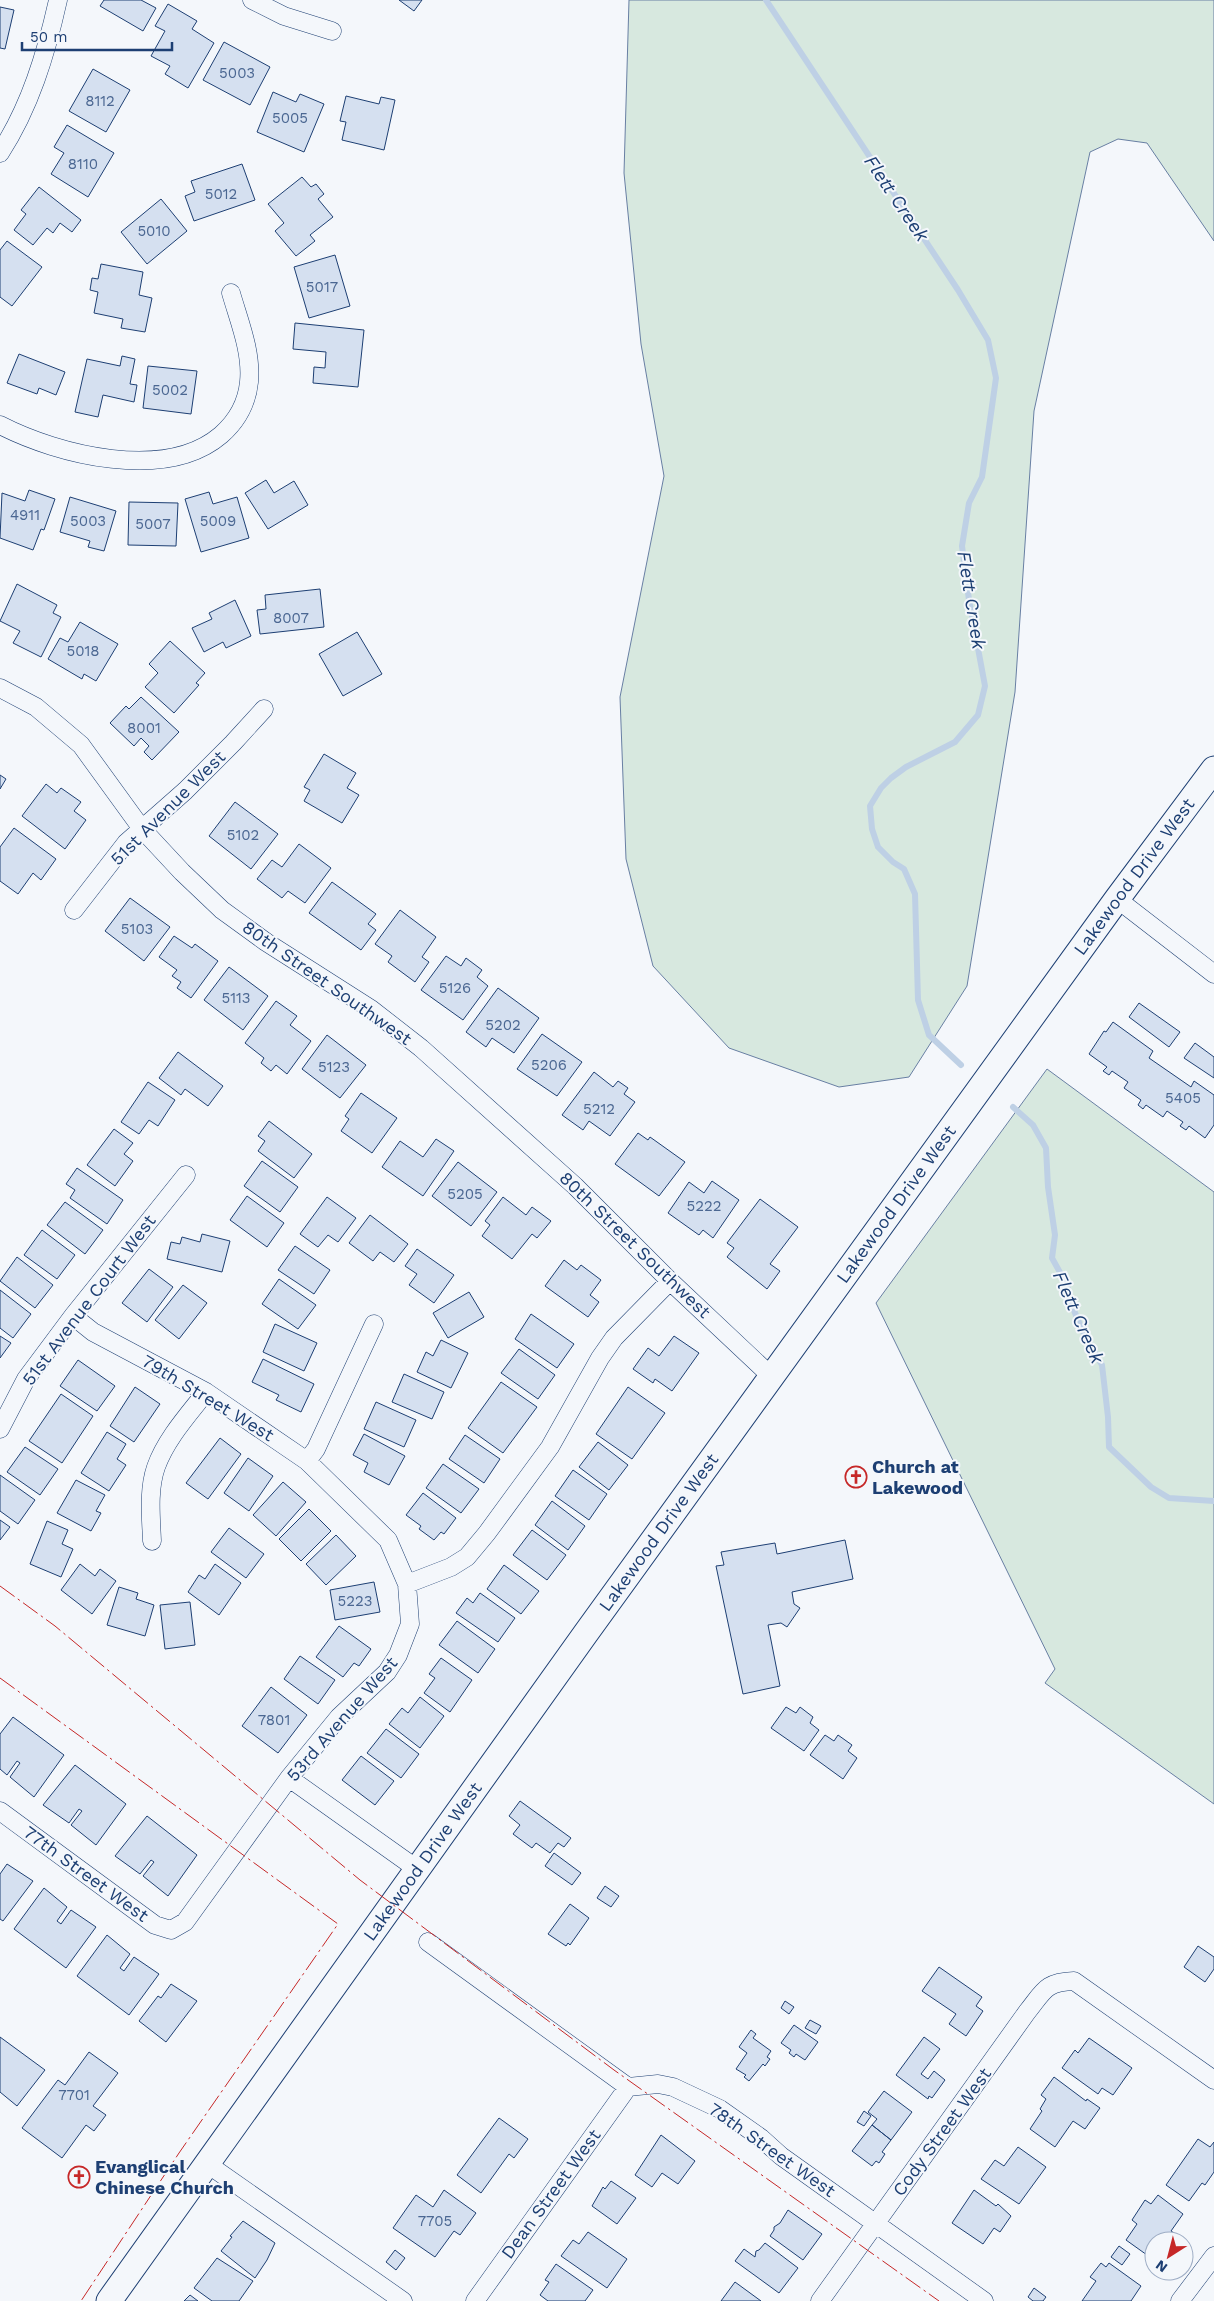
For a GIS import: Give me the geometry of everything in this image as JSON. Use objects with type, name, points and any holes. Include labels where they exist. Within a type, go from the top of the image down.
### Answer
[{"type":"main road","name":"Lakewood Drive West","points":[[109,2301],[416,1869],[1117,898],[1214,769]]},
{"type":"street","points":[[0,154],[9,140],[38,76],[50,39],[58,0]]},
{"type":"street","points":[[252,0],[284,16],[332,31]]},
{"type":"street","points":[[0,425],[50,445],[92,455],[129,460],[162,459],[188,454],[210,444],[228,429],[237,417],[245,401],[249,382],[247,348],[231,293]]},
{"type":"street","name":"80th Street Southwest","points":[[0,688],[36,707],[81,745],[142,829],[182,872],[222,910],[266,942],[371,1009],[421,1048],[575,1186],[772,1377]]},
{"type":"street","name":"51st Avenue West","points":[[74,910],[126,844],[185,791],[233,744],[264,708]]},
{"type":"street","points":[[1117,898],[1214,974]]},
{"type":"street","name":"51st Avenue Court West","points":[[0,1429],[26,1379],[73,1316],[186,1175]]},
{"type":"street","points":[[407,1584],[451,1567],[466,1557],[487,1533],[550,1447],[600,1358],[614,1338],[670,1280]]},
{"type":"street","name":"79th Street West","points":[[73,1316],[93,1332],[206,1392],[307,1462],[388,1540],[407,1584]]},
{"type":"street","points":[[307,1462],[316,1450],[374,1324]]},
{"type":"street","points":[[152,1541],[151,1496],[156,1468],[176,1432],[206,1392]]},
{"type":"street","name":"53rd Avenue West","points":[[176,1930],[201,1902],[289,1778],[339,1717],[376,1683],[398,1655],[410,1624],[407,1584]]},
{"type":"street","points":[[289,1778],[416,1869]]},
{"type":"street","name":"77th Street West","points":[[0,1811],[156,1925],[166,1930],[176,1930]]},
{"type":"street","points":[[428,1942],[628,2087]]},
{"type":"street","name":"Cody Street West","points":[[820,2301],[1027,2012],[1049,1986],[1057,1981],[1074,1981],[1214,2080]]},
{"type":"street","name":"78th Street West","points":[[628,2087],[658,2084],[673,2087],[720,2110],[984,2301]]},
{"type":"street","name":"Dean Street West","points":[[474,2301],[628,2087]]},
{"type":"street","points":[[206,2163],[403,2301]]},
{"type":"street","points":[[1180,2301],[1214,2256]]},
{"type":"shaded area","points":[[629,0],[1214,0],[1214,241],[1147,143],[1118,139],[1090,152],[1034,411],[1015,692],[967,986],[909,1077],[839,1087],[729,1048],[653,966],[626,859],[620,697],[664,476],[641,344],[624,173]]},
{"type":"shaded area","points":[[1047,1069],[1214,1192],[1214,1804],[1045,1683],[1055,1669],[876,1303]]},
{"type":"building","points":[[104,0],[141,0],[156,8],[143,31],[100,6]]},
{"type":"building","points":[[399,0],[422,0],[414,11]]},
{"type":"building","points":[[168,4],[197,21],[192,29],[214,43],[188,88],[165,74],[170,66],[151,56],[165,31],[155,26]]},
{"type":"building","points":[[0,7],[14,10],[5,49],[0,48]]},
{"type":"building","points":[[224,42],[270,67],[250,105],[203,80]]},
{"type":"building","points":[[93,69],[130,90],[106,132],[69,111]]},
{"type":"building","points":[[273,92],[296,102],[300,94],[324,104],[304,152],[257,132]]},
{"type":"building","points":[[346,96],[379,104],[381,97],[395,100],[384,150],[342,140],[346,122],[340,121]]},
{"type":"building","points":[[67,125],[114,153],[88,197],[51,174],[64,153],[54,147]]},
{"type":"building","points":[[242,164],[255,200],[194,221],[185,196],[195,192],[191,181]]},
{"type":"building","points":[[302,177],[311,187],[316,184],[324,194],[318,199],[333,217],[310,235],[315,241],[296,256],[275,231],[284,223],[268,204]]},
{"type":"building","points":[[39,187],[81,220],[72,232],[60,223],[53,233],[47,228],[33,245],[14,230],[26,214],[21,210]]},
{"type":"building","points":[[161,199],[187,231],[147,264],[121,232]]},
{"type":"building","points":[[7,241],[42,267],[12,306],[0,297],[0,250]]},
{"type":"building","points":[[335,255],[350,306],[309,318],[294,267]]},
{"type":"building","points":[[101,264],[143,272],[139,295],[152,298],[145,332],[121,328],[123,319],[94,313],[98,292],[90,290],[92,278],[98,279]]},
{"type":"building","points":[[295,323],[364,330],[358,387],[313,383],[314,367],[325,368],[326,352],[293,349]]},
{"type":"building","points":[[19,354],[65,372],[56,395],[39,388],[37,394],[7,383]]},
{"type":"building","points":[[122,356],[135,359],[130,384],[137,385],[134,402],[103,395],[98,417],[75,412],[87,359],[120,366]]},
{"type":"building","points":[[148,366],[197,371],[191,414],[143,408]]},
{"type":"building","points":[[266,480],[274,493],[294,481],[308,505],[268,529],[245,493]]},
{"type":"building","points":[[29,490],[55,499],[44,530],[41,529],[33,550],[0,538],[2,493],[25,501]]},
{"type":"building","points":[[209,492],[213,504],[237,497],[249,538],[201,552],[185,499]]},
{"type":"building","points":[[70,497],[116,511],[104,551],[88,547],[90,541],[60,532]]},
{"type":"building","points":[[129,502],[178,503],[176,546],[128,545]]},
{"type":"building","points":[[17,584],[57,605],[53,613],[61,617],[41,657],[13,643],[20,631],[0,621]]},
{"type":"building","points":[[320,589],[324,627],[260,634],[257,610],[266,609],[265,595]]},
{"type":"building","points":[[235,600],[251,636],[226,648],[223,642],[204,652],[192,628],[212,619],[209,613]]},
{"type":"building","points":[[80,622],[118,644],[96,681],[84,674],[82,679],[48,659],[60,638],[68,642]]},
{"type":"building","points":[[357,632],[382,674],[343,696],[319,654]]},
{"type":"building","points":[[170,641],[205,673],[196,683],[199,685],[174,713],[145,687],[158,673],[149,664]]},
{"type":"building","points":[[141,697],[179,732],[152,760],[144,752],[149,746],[141,738],[134,746],[110,723],[126,706],[129,709]]},
{"type":"building","points":[[324,754],[356,773],[347,788],[359,795],[342,823],[304,801],[310,790],[304,787]]},
{"type":"building","points":[[0,775],[6,779],[0,789]]},
{"type":"building","points":[[46,784],[57,793],[61,788],[81,802],[74,811],[86,820],[65,849],[22,816]]},
{"type":"building","points":[[235,802],[278,834],[251,869],[209,836]]},
{"type":"building","points":[[14,828],[56,859],[41,880],[33,873],[18,894],[0,881],[0,847]]},
{"type":"building","points":[[299,844],[331,868],[305,903],[288,891],[282,898],[257,879],[272,860],[282,867]]},
{"type":"building","points":[[332,882],[376,914],[368,924],[376,930],[361,950],[309,913]]},
{"type":"building","points":[[130,898],[170,927],[144,961],[105,931]]},
{"type":"building","points":[[400,910],[436,937],[422,957],[429,962],[415,982],[388,962],[392,956],[375,944]]},
{"type":"building","points":[[174,936],[192,948],[195,944],[218,961],[191,998],[177,988],[181,982],[172,976],[177,970],[159,957]]},
{"type":"building","points":[[446,956],[461,966],[466,958],[482,970],[477,977],[488,986],[463,1020],[421,990]]},
{"type":"building","points":[[229,967],[268,996],[243,1030],[204,1000]]},
{"type":"building","points":[[498,988],[539,1018],[514,1053],[492,1038],[486,1047],[466,1032]]},
{"type":"building","points":[[276,1001],[297,1016],[290,1025],[311,1041],[287,1074],[276,1065],[271,1071],[261,1063],[264,1058],[245,1043]]},
{"type":"building","points":[[1139,1003],[1180,1032],[1169,1047],[1129,1017]]},
{"type":"building","points":[[1113,1022],[1153,1051],[1149,1058],[1191,1087],[1194,1081],[1214,1095],[1214,1125],[1205,1138],[1189,1126],[1186,1130],[1180,1126],[1183,1122],[1167,1111],[1163,1117],[1146,1105],[1143,1109],[1138,1105],[1141,1100],[1124,1088],[1128,1082],[1112,1071],[1109,1075],[1103,1071],[1107,1067],[1089,1054],[1104,1031],[1106,1032]]},
{"type":"building","points":[[542,1034],[582,1062],[557,1096],[517,1069]]},
{"type":"building","points":[[327,1035],[366,1065],[340,1098],[302,1069]]},
{"type":"building","points":[[1195,1043],[1214,1057],[1214,1078],[1184,1058]]},
{"type":"building","points":[[178,1052],[223,1086],[208,1106],[185,1089],[181,1095],[159,1078]]},
{"type":"building","points":[[594,1072],[613,1087],[618,1081],[628,1088],[624,1094],[635,1102],[610,1136],[589,1121],[583,1130],[562,1115]]},
{"type":"building","points":[[148,1082],[175,1100],[158,1126],[149,1120],[139,1134],[121,1122]]},
{"type":"building","points":[[361,1093],[397,1118],[372,1153],[341,1131],[349,1119],[345,1116]]},
{"type":"building","points":[[269,1121],[312,1154],[294,1178],[258,1151],[265,1141],[258,1136]]},
{"type":"building","points":[[114,1129],[133,1143],[124,1154],[133,1161],[115,1186],[87,1165]]},
{"type":"building","points":[[638,1133],[648,1140],[650,1137],[685,1162],[659,1196],[615,1164]]},
{"type":"building","points":[[436,1139],[454,1151],[423,1196],[382,1167],[400,1141],[423,1157]]},
{"type":"building","points":[[262,1161],[298,1187],[280,1212],[244,1186]]},
{"type":"building","points":[[458,1162],[497,1192],[471,1226],[432,1196]]},
{"type":"building","points":[[77,1168],[123,1200],[107,1224],[70,1198],[75,1190],[66,1184]]},
{"type":"building","points":[[712,1181],[739,1200],[713,1238],[703,1230],[699,1235],[668,1213],[689,1182],[704,1193]]},
{"type":"building","points":[[247,1196],[284,1223],[267,1247],[230,1220]]},
{"type":"building","points":[[327,1197],[356,1218],[338,1242],[328,1235],[318,1247],[300,1234]]},
{"type":"building","points":[[503,1197],[526,1215],[532,1207],[551,1221],[537,1238],[532,1234],[512,1259],[482,1236],[490,1225],[485,1221]]},
{"type":"building","points":[[760,1199],[798,1227],[770,1264],[780,1271],[767,1289],[727,1257],[734,1248],[727,1243]]},
{"type":"building","points":[[65,1202],[103,1230],[85,1254],[47,1225]]},
{"type":"building","points":[[370,1215],[408,1244],[394,1262],[380,1252],[373,1261],[349,1243]]},
{"type":"building","points":[[42,1230],[75,1255],[57,1279],[24,1255]]},
{"type":"building","points":[[202,1234],[230,1241],[222,1272],[167,1259],[171,1242],[180,1244],[182,1237],[200,1242]]},
{"type":"building","points":[[295,1246],[330,1270],[314,1294],[278,1270]]},
{"type":"building","points":[[417,1249],[454,1275],[434,1303],[409,1285],[417,1274],[405,1266]]},
{"type":"building","points":[[17,1257],[53,1285],[35,1308],[0,1281]]},
{"type":"building","points":[[564,1260],[577,1270],[581,1265],[601,1280],[590,1295],[599,1302],[588,1317],[545,1286]]},
{"type":"building","points":[[149,1269],[173,1287],[147,1322],[122,1303]]},
{"type":"building","points":[[279,1279],[316,1305],[298,1329],[262,1304]]},
{"type":"building","points":[[183,1285],[207,1303],[179,1339],[155,1320]]},
{"type":"building","points":[[0,1290],[31,1314],[13,1338],[0,1328]]},
{"type":"building","points":[[469,1292],[484,1317],[448,1338],[433,1313]]},
{"type":"building","points":[[531,1314],[574,1344],[557,1368],[515,1339]]},
{"type":"building","points":[[275,1324],[317,1343],[304,1371],[263,1352]]},
{"type":"building","points":[[0,1336],[11,1343],[0,1358]]},
{"type":"building","points":[[674,1336],[699,1353],[672,1391],[655,1379],[653,1383],[633,1369],[648,1348],[659,1356]]},
{"type":"building","points":[[441,1340],[468,1353],[451,1388],[417,1372],[426,1352],[433,1356]]},
{"type":"building","points":[[519,1349],[555,1375],[538,1399],[501,1373]]},
{"type":"building","points":[[263,1359],[314,1384],[301,1412],[276,1400],[279,1395],[252,1382]]},
{"type":"building","points":[[78,1360],[115,1386],[97,1411],[60,1386]]},
{"type":"building","points":[[404,1374],[444,1392],[432,1419],[392,1402]]},
{"type":"building","points":[[501,1382],[537,1407],[503,1453],[468,1428]]},
{"type":"building","points":[[135,1387],[160,1404],[134,1442],[110,1426]]},
{"type":"building","points":[[628,1387],[665,1413],[632,1459],[596,1434]]},
{"type":"building","points":[[61,1394],[93,1416],[62,1463],[29,1441]]},
{"type":"building","points":[[376,1402],[416,1420],[404,1447],[364,1429]]},
{"type":"building","points":[[107,1432],[126,1444],[117,1459],[126,1465],[109,1491],[81,1473]]},
{"type":"building","points":[[364,1434],[405,1456],[389,1485],[364,1472],[368,1463],[353,1455]]},
{"type":"building","points":[[465,1435],[500,1459],[484,1483],[449,1459]]},
{"type":"building","points":[[220,1438],[241,1454],[208,1499],[186,1483]]},
{"type":"building","points":[[598,1442],[628,1465],[609,1490],[579,1467]]},
{"type":"building","points":[[25,1447],[58,1469],[40,1495],[7,1472]]},
{"type":"building","points":[[248,1458],[273,1476],[249,1511],[224,1493]]},
{"type":"building","points":[[443,1464],[479,1489],[461,1513],[426,1488]]},
{"type":"building","points":[[573,1470],[607,1494],[589,1520],[555,1496]]},
{"type":"building","points":[[0,1475],[35,1500],[18,1524],[0,1511]]},
{"type":"building","points":[[76,1480],[105,1495],[96,1511],[101,1513],[91,1531],[57,1513]]},
{"type":"building","points":[[283,1482],[306,1502],[276,1536],[253,1515]]},
{"type":"building","points":[[423,1493],[456,1518],[444,1534],[441,1532],[434,1540],[419,1529],[421,1526],[406,1515]]},
{"type":"building","points":[[552,1501],[585,1526],[568,1550],[535,1525]]},
{"type":"building","points":[[309,1509],[331,1531],[301,1561],[279,1539]]},
{"type":"building","points":[[0,1520],[10,1527],[0,1540]]},
{"type":"building","points":[[47,1521],[68,1530],[62,1544],[73,1549],[61,1577],[30,1564]]},
{"type":"building","points":[[229,1528],[264,1554],[246,1578],[211,1552]]},
{"type":"building","points":[[532,1530],[566,1555],[547,1580],[513,1555]]},
{"type":"building","points":[[336,1535],[356,1556],[326,1585],[306,1564]]},
{"type":"building","points":[[845,1540],[853,1579],[792,1592],[794,1604],[800,1608],[787,1627],[781,1623],[768,1625],[780,1686],[743,1694],[716,1566],[724,1565],[721,1552],[775,1543],[777,1554]]},
{"type":"building","points":[[80,1564],[95,1576],[100,1569],[116,1581],[92,1614],[61,1590]]},
{"type":"building","points":[[215,1564],[241,1583],[219,1615],[188,1592],[199,1575],[205,1579]]},
{"type":"building","points":[[504,1565],[539,1591],[521,1614],[487,1589]]},
{"type":"building","points":[[374,1582],[380,1612],[335,1620],[330,1590]]},
{"type":"building","points":[[119,1587],[138,1593],[136,1599],[154,1605],[145,1636],[107,1625]]},
{"type":"building","points":[[480,1593],[515,1618],[498,1642],[456,1613],[467,1598],[473,1603]]},
{"type":"building","points":[[190,1602],[195,1645],[165,1649],[160,1605]]},
{"type":"building","points":[[457,1621],[495,1649],[478,1673],[439,1645]]},
{"type":"building","points":[[339,1626],[371,1649],[359,1666],[354,1663],[343,1677],[316,1657]]},
{"type":"building","points":[[300,1656],[335,1680],[318,1704],[284,1679]]},
{"type":"building","points":[[441,1658],[472,1680],[450,1712],[424,1693],[435,1678],[429,1674]]},
{"type":"building","points":[[271,1687],[307,1715],[278,1753],[242,1726]]},
{"type":"building","points":[[420,1697],[444,1716],[420,1748],[389,1724],[402,1708],[408,1713]]},
{"type":"building","points":[[786,1707],[796,1713],[800,1707],[813,1717],[810,1723],[819,1730],[804,1751],[771,1728]]},
{"type":"building","points":[[13,1717],[64,1755],[34,1797],[10,1777],[20,1763],[17,1761],[7,1775],[0,1769],[0,1734]]},
{"type":"building","points":[[386,1729],[419,1754],[401,1778],[367,1753]]},
{"type":"building","points":[[825,1735],[834,1741],[838,1735],[852,1745],[848,1751],[857,1758],[843,1779],[810,1755]]},
{"type":"building","points":[[361,1756],[394,1781],[375,1805],[342,1780]]},
{"type":"building","points":[[75,1765],[126,1804],[96,1845],[71,1825],[82,1811],[79,1809],[69,1823],[43,1805]]},
{"type":"building","points":[[520,1801],[571,1838],[564,1847],[558,1843],[550,1853],[536,1843],[532,1848],[513,1834],[520,1825],[509,1816]]},
{"type":"building","points":[[147,1816],[197,1855],[168,1896],[143,1876],[154,1862],[151,1860],[140,1874],[115,1856]]},
{"type":"building","points":[[554,1853],[581,1873],[572,1885],[545,1866]]},
{"type":"building","points":[[7,1864],[33,1881],[3,1921],[0,1919],[0,1874]]},
{"type":"building","points":[[605,1886],[619,1896],[611,1907],[597,1898]]},
{"type":"building","points":[[44,1888],[67,1907],[57,1921],[61,1924],[71,1910],[96,1927],[66,1968],[14,1929]]},
{"type":"building","points":[[570,1904],[589,1918],[570,1945],[568,1943],[566,1946],[548,1934]]},
{"type":"building","points":[[107,1935],[130,1954],[120,1968],[124,1971],[134,1957],[159,1974],[129,2015],[77,1976]]},
{"type":"building","points":[[1198,1946],[1214,1957],[1214,1969],[1205,1982],[1184,1967]]},
{"type":"building","points":[[939,1967],[982,1997],[976,2006],[983,2011],[966,2036],[949,2024],[956,2014],[922,1991]]},
{"type":"building","points":[[171,1984],[197,2001],[166,2042],[139,2021],[158,1996],[161,1998]]},
{"type":"building","points":[[785,2001],[794,2007],[789,2014],[781,2008]]},
{"type":"building","points":[[810,2020],[821,2026],[816,2034],[805,2028]]},
{"type":"building","points":[[794,2025],[818,2042],[805,2060],[796,2054],[794,2057],[789,2053],[791,2050],[781,2043]]},
{"type":"building","points":[[751,2030],[756,2034],[753,2038],[771,2051],[767,2057],[770,2059],[765,2066],[763,2064],[749,2081],[744,2077],[746,2075],[736,2069],[747,2053],[739,2047]]},
{"type":"building","points":[[0,2037],[45,2070],[17,2106],[0,2092]]},
{"type":"building","points":[[924,2037],[940,2049],[921,2074],[928,2079],[934,2071],[945,2080],[932,2098],[929,2096],[928,2099],[896,2075]]},
{"type":"building","points":[[1089,2038],[1132,2068],[1113,2095],[1102,2088],[1098,2094],[1062,2068],[1075,2050],[1078,2053]]},
{"type":"building","points":[[89,2052],[118,2073],[93,2106],[106,2115],[94,2131],[86,2125],[62,2158],[22,2128],[58,2080],[65,2085]]},
{"type":"building","points":[[1054,2077],[1086,2101],[1087,2099],[1100,2108],[1085,2129],[1073,2121],[1055,2147],[1030,2129],[1042,2111],[1040,2109],[1046,2099],[1041,2095]]},
{"type":"building","points":[[884,2091],[912,2112],[891,2140],[872,2125],[877,2119],[868,2112]]},
{"type":"building","points":[[864,2111],[871,2116],[864,2126],[857,2122]]},
{"type":"building","points":[[499,2118],[528,2139],[514,2158],[509,2154],[481,2193],[457,2175]]},
{"type":"building","points":[[872,2125],[891,2140],[882,2152],[885,2154],[879,2163],[876,2161],[872,2166],[852,2151]]},
{"type":"building","points":[[661,2135],[695,2161],[678,2184],[662,2173],[652,2187],[635,2175]]},
{"type":"building","points":[[1198,2139],[1210,2147],[1214,2142],[1214,2172],[1205,2185],[1202,2183],[1189,2201],[1166,2185]]},
{"type":"building","points":[[1018,2147],[1046,2167],[1019,2204],[981,2179],[995,2160],[1004,2166]]},
{"type":"building","points":[[611,2181],[636,2198],[617,2224],[592,2206],[603,2187],[605,2189]]},
{"type":"building","points":[[444,2190],[476,2213],[460,2235],[454,2231],[435,2257],[393,2228],[416,2195],[433,2207]]},
{"type":"building","points":[[974,2190],[996,2206],[998,2204],[1011,2216],[1000,2232],[994,2228],[983,2244],[952,2223]]},
{"type":"building","points":[[1158,2195],[1183,2214],[1171,2231],[1144,2231],[1144,2253],[1126,2240],[1137,2224],[1132,2220],[1145,2200],[1151,2204]]},
{"type":"building","points":[[788,2210],[822,2234],[803,2260],[770,2236],[774,2227],[780,2223]]},
{"type":"building","points":[[243,2221],[275,2243],[255,2278],[221,2251],[232,2237],[230,2236]]},
{"type":"building","points":[[588,2232],[627,2259],[607,2288],[561,2256],[573,2240],[579,2244]]},
{"type":"building","points":[[765,2243],[798,2268],[779,2293],[735,2261],[744,2249],[755,2257],[756,2251]]},
{"type":"building","points":[[1119,2246],[1130,2254],[1122,2265],[1111,2257]]},
{"type":"building","points":[[395,2250],[405,2258],[396,2270],[386,2262]]},
{"type":"building","points":[[217,2258],[253,2281],[239,2301],[212,2301],[194,2288]]},
{"type":"building","points":[[1101,2263],[1106,2267],[1109,2263],[1141,2286],[1131,2301],[1082,2301],[1096,2281],[1090,2277]]},
{"type":"building","points":[[556,2264],[593,2290],[585,2301],[548,2301],[540,2295],[549,2282],[545,2280]]},
{"type":"building","points":[[735,2282],[761,2301],[721,2301]]},
{"type":"building","points":[[1034,2288],[1046,2297],[1043,2301],[1033,2301],[1028,2297]]},
{"type":"building","points":[[190,2295],[198,2301],[184,2301]]},
{"type":"waterway","name":"Flett Creek","points":[[766,0],[958,290],[988,340],[996,378],[982,477],[969,503],[962,546],[969,600],[985,686],[978,715],[955,742],[906,767],[891,778],[881,788],[870,806],[872,829],[878,847],[893,862],[904,869],[915,894],[918,1000],[929,1035],[961,1065]]},
{"type":"waterway","name":"Flett Creek","points":[[1013,1107],[1033,1125],[1046,1148],[1048,1187],[1055,1235],[1052,1258],[1067,1285],[1071,1303],[1082,1330],[1102,1365],[1108,1417],[1109,1447],[1151,1487],[1169,1498],[1214,1501]]},
{"type":"power","points":[[0,1586],[55,1626],[360,1880],[614,2070],[939,2301]]},
{"type":"power","points":[[0,1678],[338,1924],[179,2153],[81,2301]]},
{"type":"place","name":"Church at Lakewood","points":[[856,1477]]},
{"type":"place","name":"Evanglical Chinese Church","points":[[79,2177]]}]
